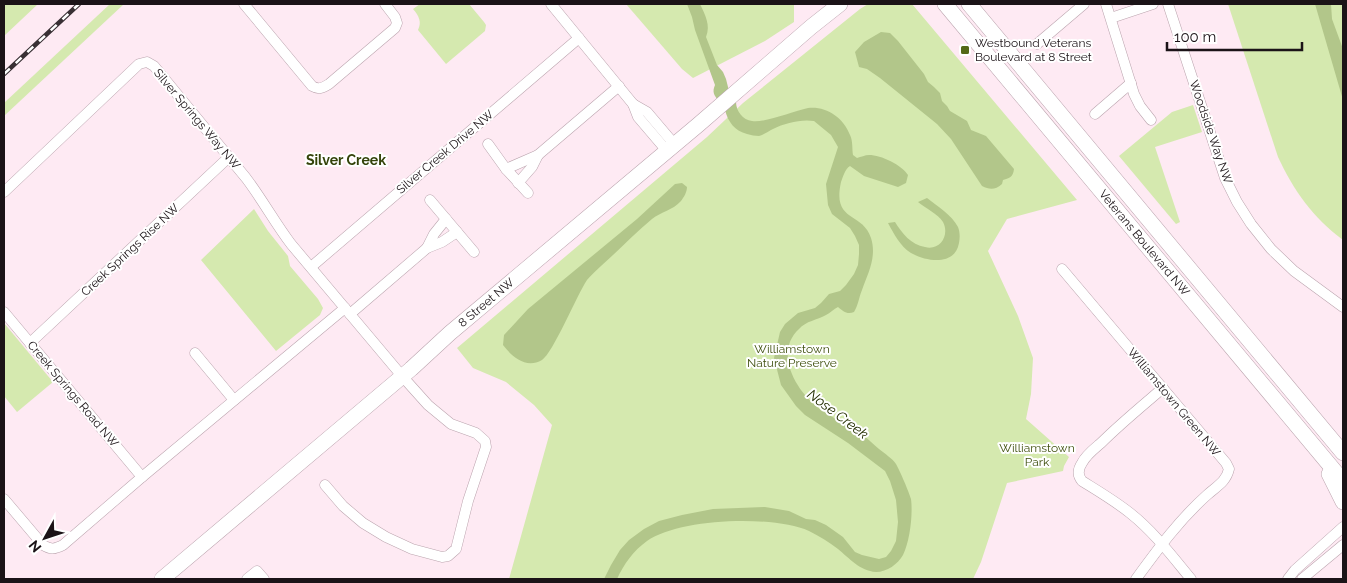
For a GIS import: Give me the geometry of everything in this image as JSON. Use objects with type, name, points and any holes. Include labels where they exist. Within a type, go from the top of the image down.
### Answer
[{"type":"main road","name":"8 Street NW","points":[[811,26],[823,4]]},
{"type":"main road","name":"8 Street NW","points":[[164,579],[450,333],[720,107],[811,26],[840,4]]},
{"type":"main road","name":"Veterans Boulevard NW","points":[[945,4],[1343,481]]},
{"type":"main road","name":"Veterans Boulevard NW","points":[[969,4],[1343,453]]},
{"type":"main road","points":[[1317,450],[1343,502]]},
{"type":"street","points":[[244,4],[312,86],[317,89],[329,84],[395,28],[398,23],[385,4]]},
{"type":"street","points":[[551,4],[633,104],[638,117],[671,148]]},
{"type":"street","points":[[1037,44],[1084,4]]},
{"type":"street","points":[[1111,18],[1153,4]]},
{"type":"street","name":"Woodside Way NW","points":[[1168,4],[1225,178],[1237,202],[1251,224],[1271,249],[1294,271],[1343,307]]},
{"type":"street","points":[[1110,5],[1111,18],[1137,102],[1151,120]]},
{"type":"street","name":"Silver Creek Drive NW","points":[[311,267],[579,38]]},
{"type":"street","name":"Silver Springs Way NW","points":[[4,192],[139,64],[147,62],[154,66],[258,194],[282,231],[402,376],[440,417],[451,424],[476,433],[485,442],[486,447],[468,501],[456,549],[448,556],[442,557],[412,549],[386,537],[363,523],[342,506],[326,485]]},
{"type":"street","points":[[1095,114],[1131,83]]},
{"type":"street","points":[[506,168],[538,155],[619,86]]},
{"type":"street","points":[[488,144],[528,193]]},
{"type":"street","points":[[518,183],[532,167],[538,155]]},
{"type":"street","name":"Creek Springs Rise NW","points":[[30,343],[229,157]]},
{"type":"street","points":[[430,200],[474,252]]},
{"type":"street","points":[[427,248],[434,234],[446,219]]},
{"type":"street","points":[[4,499],[38,540],[50,550],[63,545],[142,476],[234,400],[427,248],[442,242],[457,232]]},
{"type":"street","name":"Williamstown Green NW","points":[[1062,270],[1226,462],[1229,469],[1227,478],[1186,515],[1162,543],[1136,579]]},
{"type":"street","name":"Creek Springs Road NW","points":[[4,312],[142,476]]},
{"type":"street","points":[[195,353],[234,400]]},
{"type":"street","points":[[1163,388],[1114,430],[1082,461],[1078,476],[1082,481],[1130,512],[1162,543],[1191,579]]},
{"type":"street","points":[[1288,579],[1343,527]]},
{"type":"street","points":[[1302,579],[1343,545]]},
{"type":"street","points":[[247,579],[257,571],[264,579]]},
{"type":"green space","points":[[4,4],[38,4],[4,36]]},
{"type":"green space","points":[[110,4],[124,4],[4,116],[4,103]]},
{"type":"green space","points":[[420,4],[469,4],[486,25],[485,31],[446,64],[418,30],[419,19],[413,9]]},
{"type":"green space","points":[[626,4],[794,4],[794,22],[765,41],[693,78],[682,69]]},
{"type":"green space","name":"Williamstown Nature Preserve","points":[[868,4],[912,4],[1077,200],[1007,219],[988,251],[1018,316],[1033,358],[1031,394],[1026,419],[1069,457],[1063,471],[1007,483],[981,562],[973,579],[509,579],[552,425],[534,405],[506,382],[473,368],[457,348],[707,137],[743,103]]},
{"type":"green space","points":[[1228,4],[1343,4],[1343,240],[1322,223],[1305,203],[1278,157]]},
{"type":"green space","points":[[1193,105],[1202,132],[1155,147],[1180,222],[1176,224],[1119,156],[1172,112]]},
{"type":"green space","points":[[254,209],[268,231],[288,256],[290,266],[318,299],[323,308],[320,315],[276,351],[201,260]]},
{"type":"green space","points":[[4,323],[53,382],[17,412],[4,396]]},
{"type":"shaded area","points":[[687,4],[700,4],[708,24],[706,37],[717,65],[726,79],[729,91],[718,100],[715,97],[715,85]]},
{"type":"shaded area","points":[[1315,4],[1331,4],[1332,19],[1343,49],[1343,100]]},
{"type":"shaded area","points":[[881,32],[890,33],[898,41],[928,82],[940,93],[942,101],[950,111],[967,121],[971,130],[986,136],[1014,169],[1011,177],[1003,180],[1002,184],[995,188],[990,189],[982,186],[951,139],[937,124],[880,78],[867,69],[859,67],[855,52],[864,42]]},
{"type":"shaded area","points":[[736,102],[737,109],[741,114],[746,119],[752,121],[772,119],[808,108],[827,111],[838,118],[847,129],[852,140],[853,155],[857,158],[874,155],[885,159],[896,164],[908,175],[906,183],[898,187],[864,176],[850,166],[844,173],[839,195],[841,204],[844,211],[867,230],[871,238],[873,252],[869,271],[854,312],[847,313],[838,307],[826,315],[805,324],[791,339],[788,349],[788,361],[796,383],[811,402],[825,413],[862,434],[896,464],[911,499],[909,535],[901,558],[888,569],[876,572],[860,567],[835,546],[809,531],[793,526],[750,521],[726,521],[681,527],[662,533],[647,541],[629,558],[617,579],[604,579],[620,550],[629,540],[644,529],[659,521],[713,509],[765,507],[789,511],[826,525],[843,537],[855,552],[879,559],[886,557],[896,541],[898,522],[896,500],[885,471],[848,443],[805,415],[796,406],[781,385],[774,358],[780,332],[785,324],[798,313],[815,308],[829,294],[840,291],[854,274],[858,265],[859,245],[855,236],[850,228],[832,214],[828,205],[826,184],[838,147],[831,135],[814,121],[788,123],[759,136],[743,133],[733,125],[725,110]]},
{"type":"shaded area","points":[[682,183],[687,187],[681,201],[652,219],[587,280],[552,347],[542,360],[530,363],[520,360],[511,354],[503,345],[504,335],[528,309],[637,219],[675,184]]},
{"type":"shaded area","points":[[927,198],[948,215],[959,229],[960,239],[956,250],[952,256],[946,259],[932,260],[911,253],[900,243],[888,223],[895,222],[907,238],[915,244],[930,248],[935,247],[944,237],[945,227],[938,216],[918,202]]},
{"type":"railway","points":[[4,74],[79,4]]},
{"type":"place","name":"Westbound Veterans Boulevard at 8 Street","points":[[965,50]]},
{"type":"district","name":"Silver Creek","points":[[346,160]]},
{"type":"water label","name":"Nose Creek","points":[[838,414]]},
{"type":"park label","name":"Williamstown Park","points":[[1037,455]]}]
